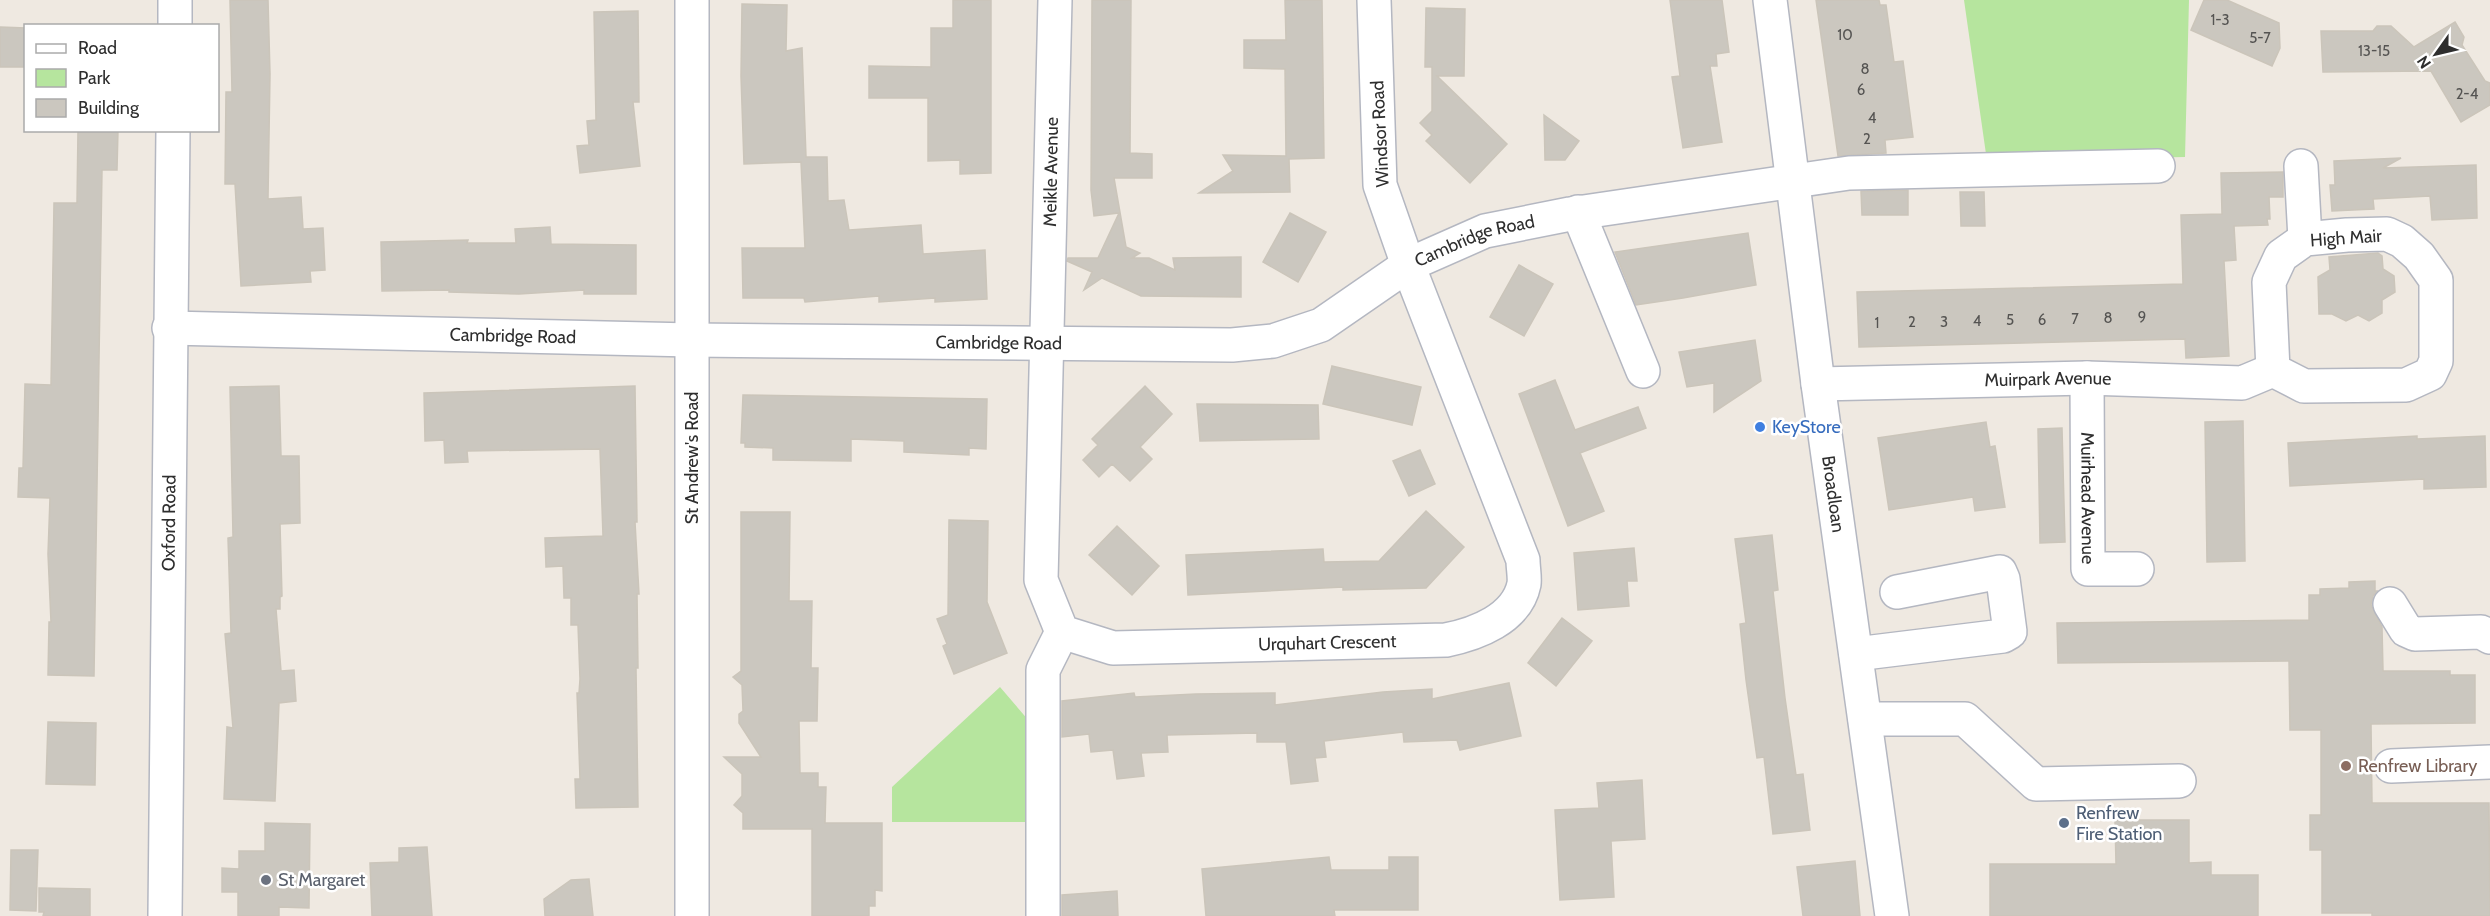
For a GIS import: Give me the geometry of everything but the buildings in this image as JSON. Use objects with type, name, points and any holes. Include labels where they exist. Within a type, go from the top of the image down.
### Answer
[{"type":"street","points":[[175,0],[175,24]]},
{"type":"street","name":"St Andrew's Road","points":[[692,0],[692,916]]},
{"type":"street","name":"Meikle Avenue","points":[[1047,344],[1055,0]]},
{"type":"street","name":"Windsor Road","points":[[1374,0],[1380,185],[1408,265]]},
{"type":"street","name":"Broadloan","points":[[1770,0],[1818,384],[1892,916]]},
{"type":"street","name":"Oxford Road","points":[[165,916],[169,328],[173,132]]},
{"type":"street","name":"Cambridge Road","points":[[169,328],[691,340],[1232,345],[1273,341],[1321,325],[1408,265],[1485,231],[1578,212],[1849,173],[2158,166]]},
{"type":"street","points":[[2301,166],[2305,239]]},
{"type":"street","points":[[1578,212],[1643,371]]},
{"type":"street","name":"High Mair","points":[[2387,234],[2402,240],[2419,256],[2436,280],[2436,361],[2430,374],[2406,385],[2304,386],[2273,370],[2269,282],[2281,256],[2305,239],[2387,234]]},
{"type":"street","name":"Urquhart Crescent","points":[[1062,632],[1113,648],[1446,640],[1468,636],[1491,625],[1513,607],[1524,585],[1523,561],[1408,265]]},
{"type":"street","points":[[1043,916],[1043,670],[1062,632],[1041,580],[1047,344]]},
{"type":"street","name":"Muirpark Avenue","points":[[1818,384],[2087,378],[2242,382],[2273,370]]},
{"type":"street","name":"Muirhead Avenue","points":[[2087,378],[2088,569],[2137,569]]},
{"type":"street","points":[[1856,654],[2003,636],[2010,632],[2003,579],[2000,572],[1897,592]]},
{"type":"street","points":[[2390,604],[2406,630],[2415,634],[2481,632],[2490,637]]},
{"type":"street","points":[[1865,719],[1965,719],[2036,784],[2179,781]]},
{"type":"street","points":[[2391,766],[2490,762]]},
{"type":"green space","points":[[1964,0],[2189,0],[2185,157],[1987,161]]},
{"type":"green space","points":[[1000,687],[1035,728],[1035,822],[892,822],[892,787]]},
{"type":"place","name":"KeyStore","points":[[1760,427]]},
{"type":"place","name":"Renfrew Library","points":[[2346,766]]},
{"type":"place","name":"Renfrew Fire Station","points":[[2064,823]]},
{"type":"place","name":"St Margaret","points":[[266,880]]}]
